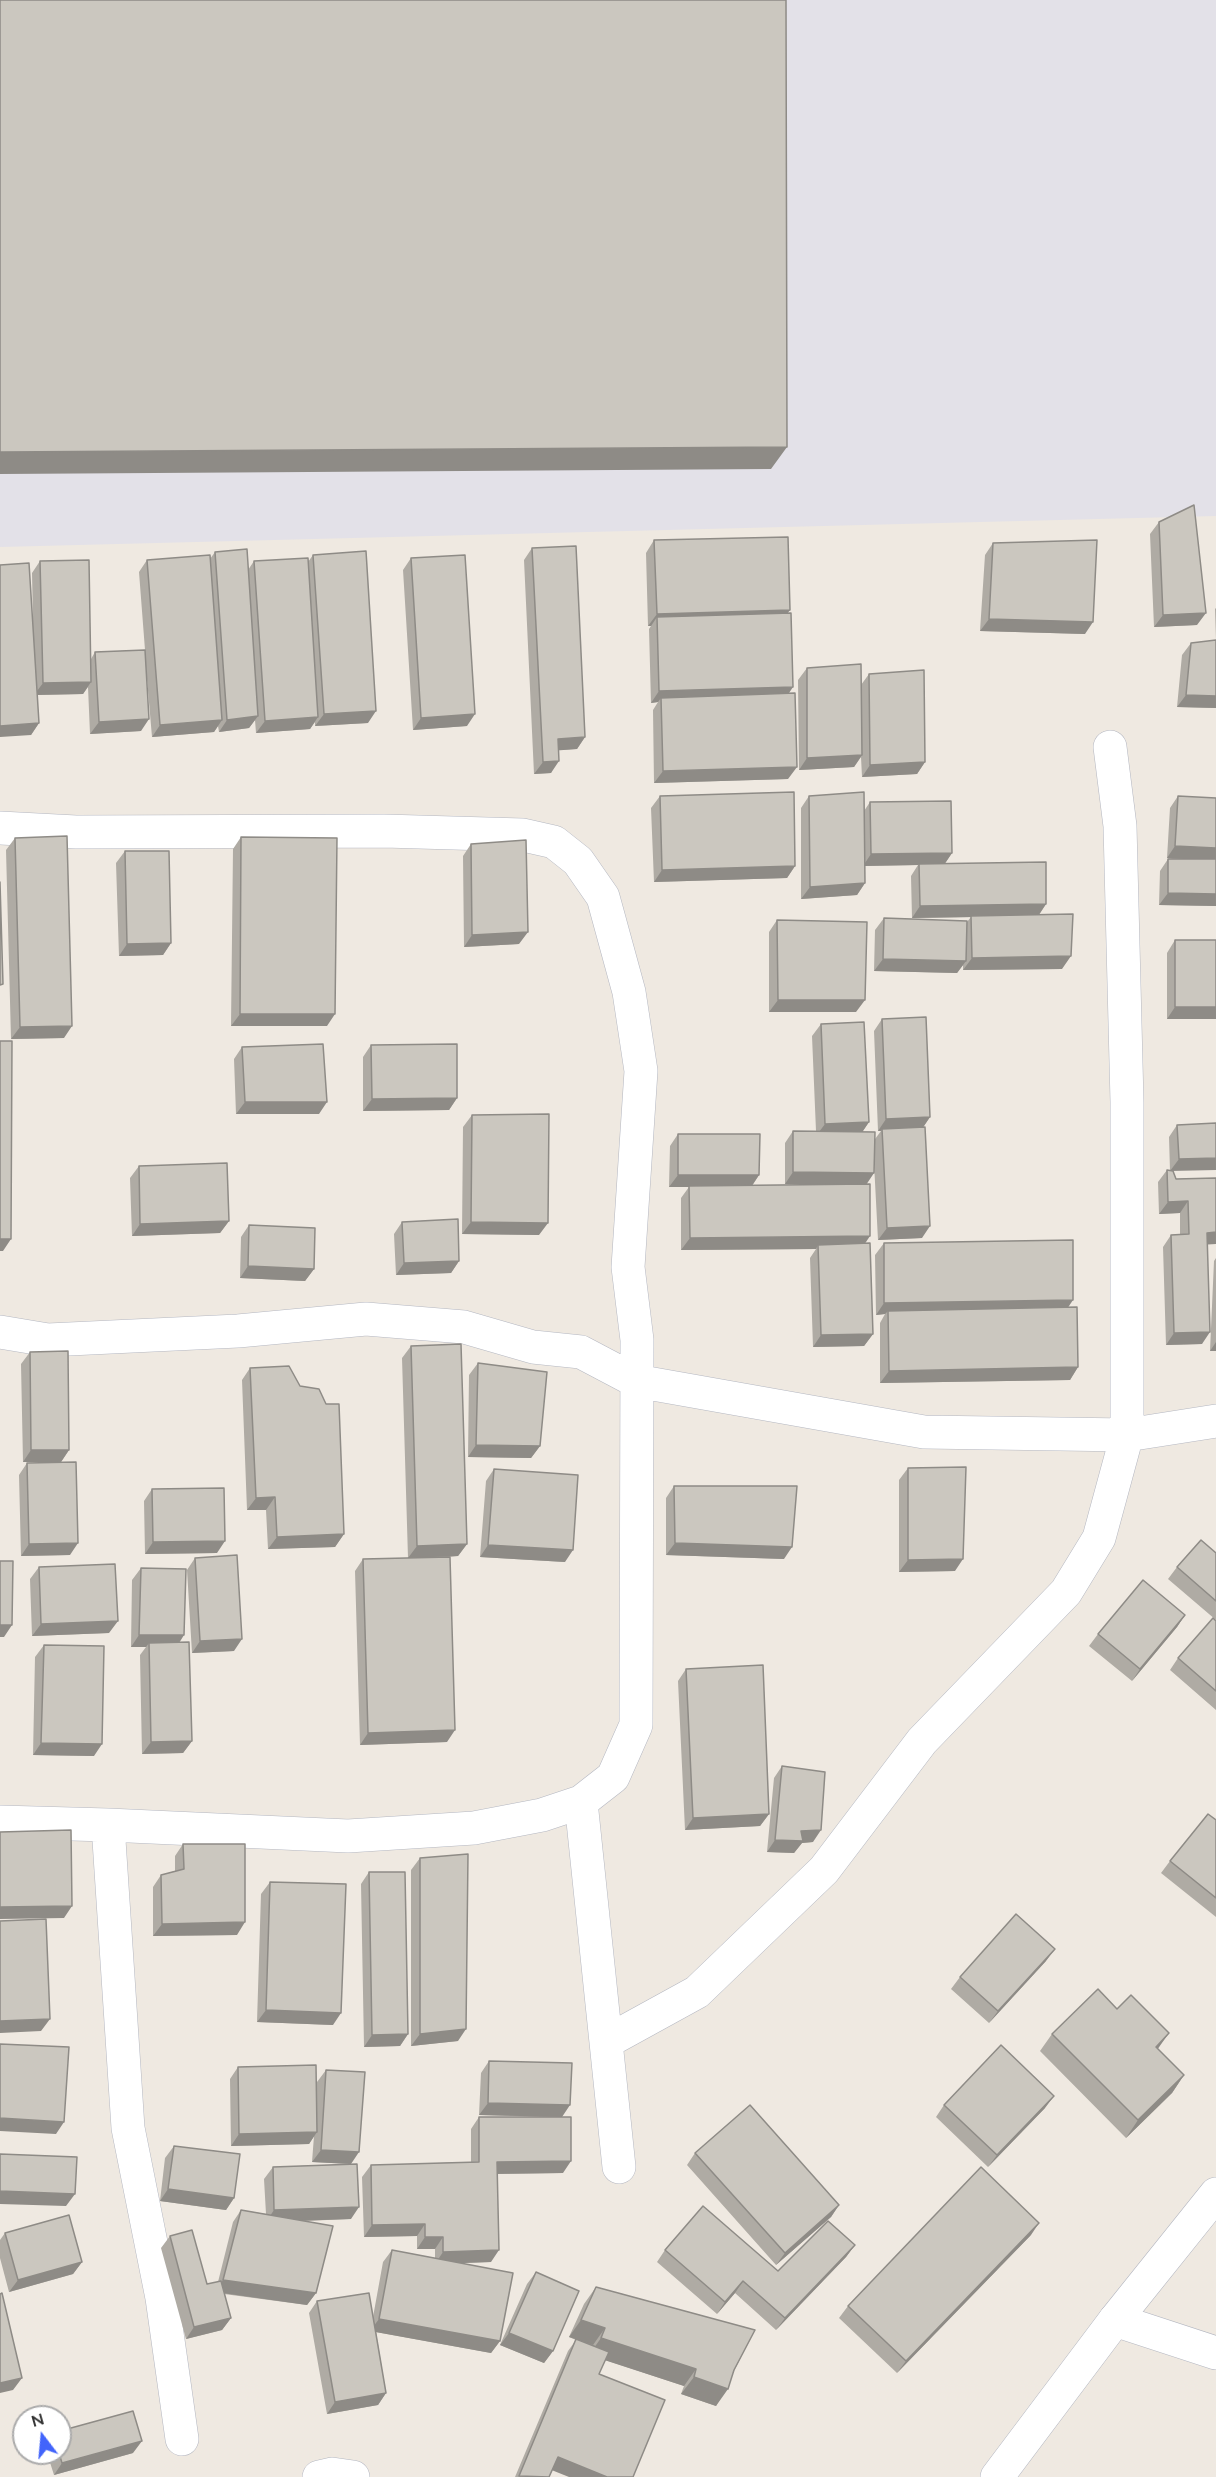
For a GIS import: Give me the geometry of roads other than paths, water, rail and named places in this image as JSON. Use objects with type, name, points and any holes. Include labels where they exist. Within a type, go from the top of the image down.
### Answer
[{"type":"street","points":[[606,2042],[697,1992],[824,1870],[922,1741],[1066,1592],[1099,1538],[1127,1435],[1127,1102],[1120,826],[1110,747]]},
{"type":"street","points":[[0,828],[76,832],[384,831],[523,835],[554,842],[578,861],[603,897],[629,992],[641,1071],[628,1268],[637,1340],[636,1725],[613,1778],[581,1802],[542,1815],[474,1828],[348,1836],[0,1822]]},
{"type":"street","points":[[0,1332],[48,1340],[238,1331],[377,1320],[465,1327],[533,1347],[581,1352],[636,1381],[924,1432],[1127,1435],[1216,1421]]},
{"type":"street","points":[[581,1802],[619,2167]]},
{"type":"street","points":[[108,1825],[128,2128],[162,2298],[182,2439]]},
{"type":"street","points":[[997,2477],[1115,2320],[1216,2194]]},
{"type":"street","points":[[1115,2320],[1216,2353]]},
{"type":"street","points":[[319,2477],[332,2475],[353,2477]]}]
